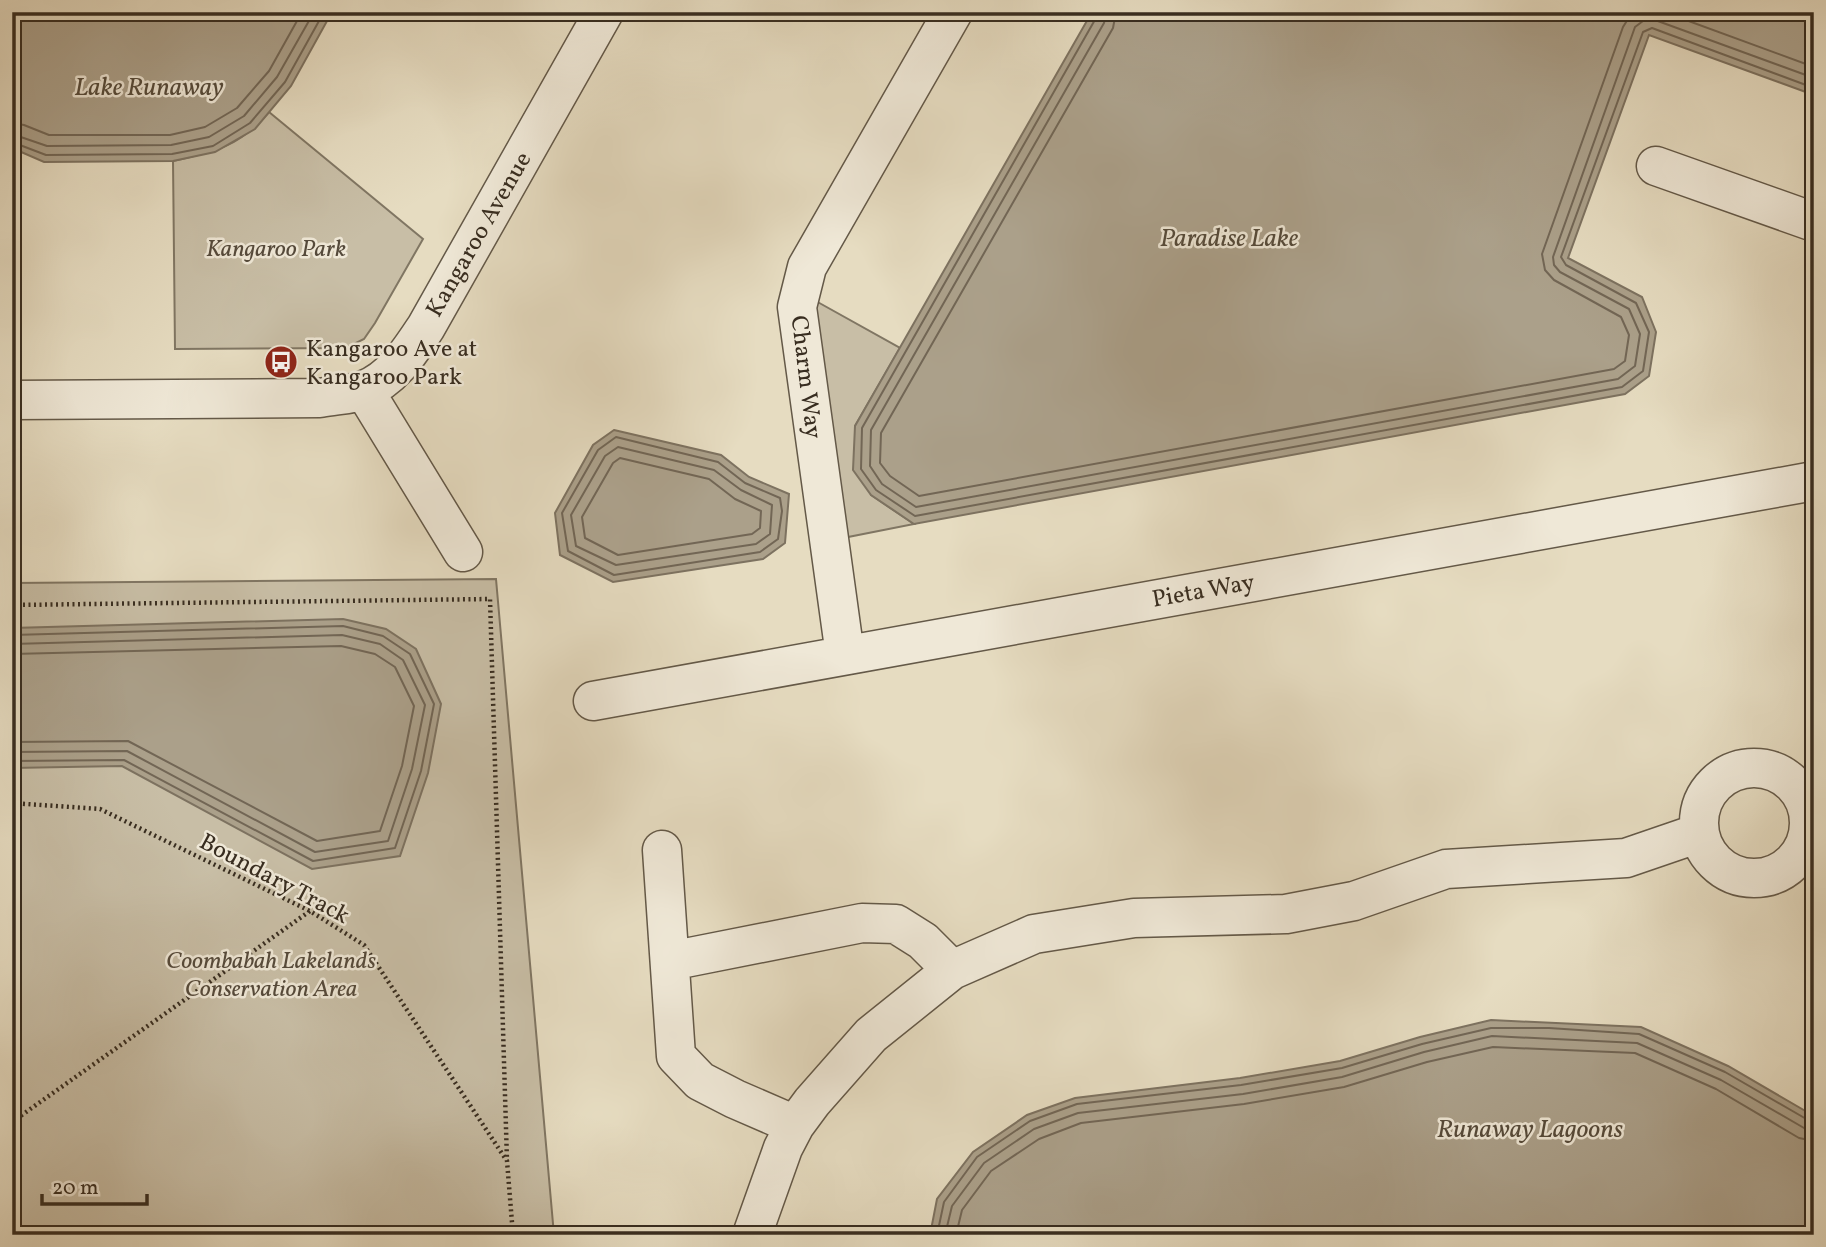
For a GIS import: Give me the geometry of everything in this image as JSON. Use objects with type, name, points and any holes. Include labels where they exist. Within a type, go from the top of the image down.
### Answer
[{"type":"street","name":"Kangaroo Avenue","points":[[12,400],[309,398],[364,390],[387,377],[407,355],[426,327],[604,12]]},
{"type":"street","name":"Charm Way","points":[[845,654],[797,307],[807,267],[953,12]]},
{"type":"street","points":[[1656,166],[1814,222]]},
{"type":"street","points":[[364,390],[463,552]]},
{"type":"street","name":"Pieta Way","points":[[593,701],[1814,481]]},
{"type":"street","points":[[1749,768],[1767,770],[1784,777],[1797,790],[1806,806],[1809,824],[1805,842],[1805,865],[1760,878],[1740,877],[1721,868],[1707,853],[1699,833],[1699,815],[1705,797],[1716,783],[1731,773],[1749,768]]},
{"type":"street","points":[[752,1235],[783,1148],[795,1125],[871,1035],[952,970],[1034,934],[1134,918],[1286,914],[1354,901],[1446,869],[1626,858],[1699,833]]},
{"type":"street","points":[[662,850],[676,1056],[701,1081],[795,1125]]},
{"type":"street","points":[[670,961],[862,923],[895,924],[923,940],[952,970]]},
{"type":"path","points":[[12,605],[490,599],[507,1161]]},
{"type":"path","name":"Boundary Track","points":[[12,803],[100,809],[310,911],[364,945],[507,1161],[513,1235]]},
{"type":"path","points":[[12,1122],[310,911]]},
{"type":"green space","name":"Kangaroo Park","points":[[269,112],[423,239],[364,339],[346,348],[175,349],[173,161],[226,146],[248,133]]},
{"type":"green space","points":[[814,300],[900,348],[855,426],[871,495],[914,524],[843,538]]},
{"type":"green space","name":"Coombabah Lakelands Conservation Area","points":[[496,579],[554,1235],[12,1235],[12,583]]},
{"type":"water","name":"Lake Runaway","points":[[12,12],[332,12],[291,86],[255,129],[215,152],[173,161],[44,162],[12,148]]},
{"type":"water","name":"Paradise Lake","points":[[1092,12],[1814,12],[1814,95],[1649,35],[1568,258],[1642,297],[1656,332],[1649,376],[1625,394],[914,524],[871,495],[853,470],[855,426]]},
{"type":"water","points":[[614,430],[721,455],[749,477],[789,494],[785,543],[763,559],[613,582],[560,555],[555,513],[593,445]]},
{"type":"water","points":[[343,619],[386,629],[416,649],[441,704],[428,773],[400,856],[312,869],[122,766],[12,768],[12,628]]},
{"type":"water","name":"Runaway Lagoons","points":[[1491,1020],[1641,1027],[1728,1066],[1814,1116],[1814,1235],[930,1235],[937,1199],[973,1152],[1027,1115],[1075,1098],[1240,1078],[1340,1061],[1420,1037]]},
{"type":"place","name":"Kangaroo Ave at Kangaroo Park","points":[[281,362]]}]
